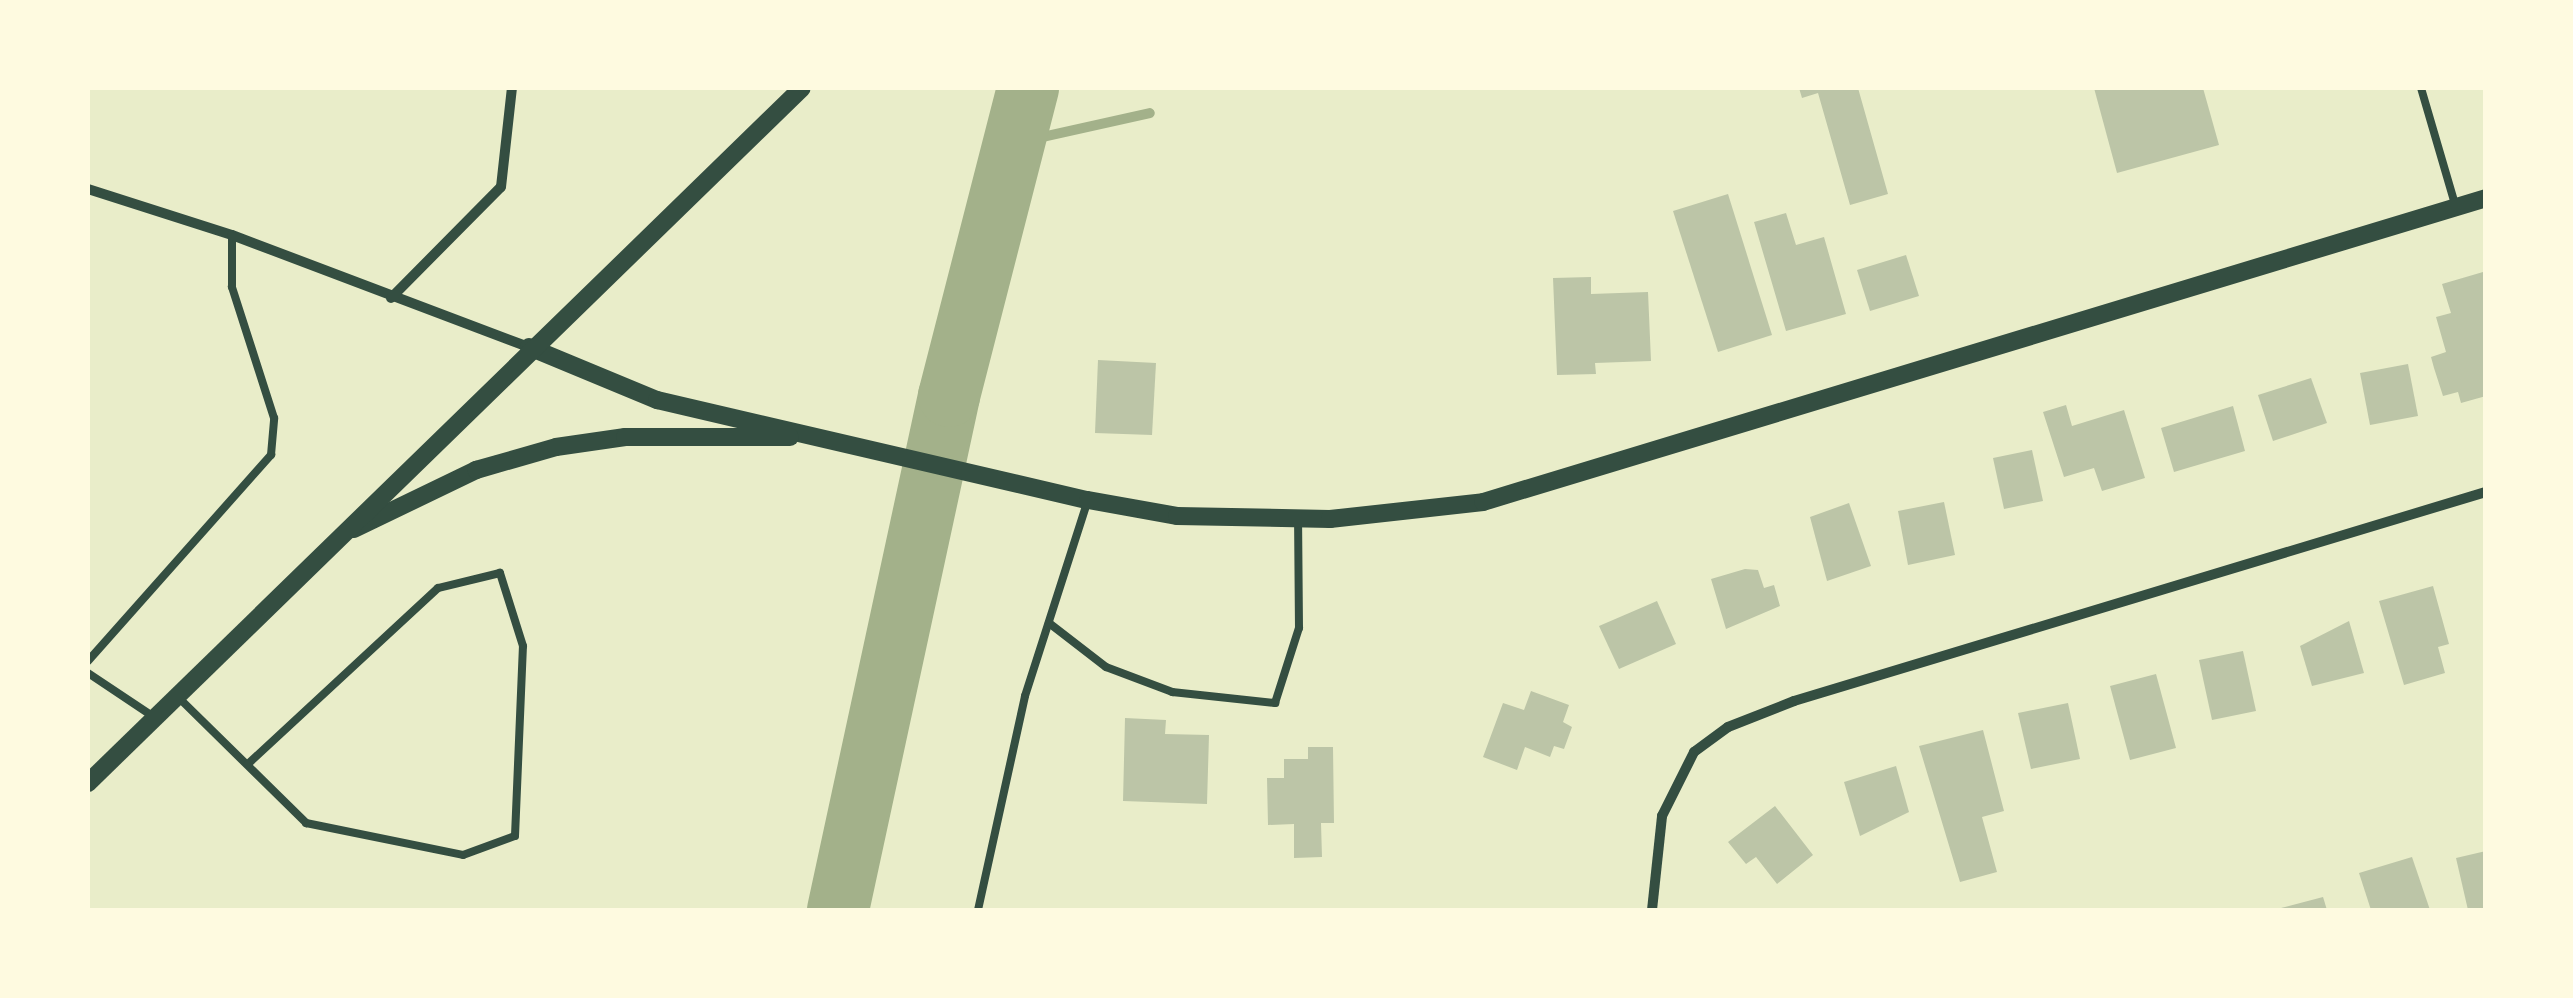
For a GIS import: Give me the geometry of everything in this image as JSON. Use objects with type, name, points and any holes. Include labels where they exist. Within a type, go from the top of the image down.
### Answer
[{"type":"street","points":[[391,298],[501,186],[512,88]]},
{"type":"street","points":[[88,783],[529,347],[616,272],[802,88]]},
{"type":"street","points":[[88,190],[232,236],[529,347],[657,400],[1088,500],[1177,516],[1298,518],[1483,502],[2486,198]]},
{"type":"street","points":[[340,536],[476,470],[556,447],[625,438],[826,437]]},
{"type":"street","points":[[1652,910],[1662,816],[1694,752],[1728,726],[1794,701],[2486,492]]},
{"type":"lane","points":[[2421,88],[2456,208]]},
{"type":"lane","points":[[88,661],[271,456],[274,418],[232,287],[232,236]]},
{"type":"lane","points":[[978,910],[1025,696],[1088,500]]},
{"type":"lane","points":[[1049,622],[1106,667],[1172,692],[1274,703],[1299,628],[1298,518]]},
{"type":"lane","points":[[176,695],[306,823],[462,856],[515,836],[523,646],[500,573],[438,588],[248,764]]},
{"type":"lane","points":[[88,673],[154,717]]},
{"type":"building","points":[[1799,88],[1858,88],[1888,194],[1850,205],[1818,93],[1802,98]]},
{"type":"building","points":[[2094,88],[2203,88],[2219,145],[2117,173]]},
{"type":"building","points":[[1728,194],[1772,335],[1718,352],[1673,211]]},
{"type":"building","points":[[1786,213],[1796,245],[1824,237],[1846,314],[1786,331],[1754,222]]},
{"type":"building","points":[[1906,255],[1919,296],[1870,311],[1857,270]]},
{"type":"building","points":[[2483,272],[2486,396],[2461,403],[2458,392],[2443,396],[2434,368],[2431,357],[2446,352],[2436,317],[2451,313],[2442,284]]},
{"type":"building","points":[[1591,277],[1591,294],[1648,292],[1651,361],[1595,363],[1596,374],[1557,375],[1553,278]]},
{"type":"building","points":[[1098,360],[1156,363],[1152,435],[1095,433]]},
{"type":"building","points":[[2408,364],[2418,416],[2370,425],[2360,373]]},
{"type":"building","points":[[2311,378],[2327,423],[2273,441],[2258,395]]},
{"type":"building","points":[[2066,405],[2072,426],[2124,410],[2145,478],[2102,491],[2094,468],[2064,477],[2043,412]]},
{"type":"building","points":[[2233,406],[2245,451],[2174,472],[2161,428]]},
{"type":"building","points":[[2032,450],[2043,501],[2004,509],[1993,458]]},
{"type":"building","points":[[1944,502],[1955,555],[1908,565],[1898,511]]},
{"type":"building","points":[[1849,503],[1871,566],[1827,581],[1810,517]]},
{"type":"building","points":[[1745,569],[1758,570],[1764,588],[1774,585],[1780,606],[1726,629],[1711,579]]},
{"type":"building","points":[[2433,586],[2449,644],[2438,647],[2445,673],[2404,685],[2379,601]]},
{"type":"building","points":[[1657,601],[1676,644],[1619,669],[1599,626]]},
{"type":"building","points":[[2349,621],[2364,673],[2312,686],[2300,646]]},
{"type":"building","points":[[2243,651],[2256,711],[2212,720],[2199,660]]},
{"type":"building","points":[[2156,674],[2176,748],[2130,760],[2110,686]]},
{"type":"building","points":[[1531,691],[1569,705],[1563,722],[1572,727],[1564,749],[1554,746],[1550,757],[1525,747],[1517,770],[1483,757],[1503,703],[1524,710]]},
{"type":"building","points":[[2068,703],[2080,759],[2031,769],[2018,713]]},
{"type":"building","points":[[1125,718],[1166,720],[1165,734],[1209,735],[1207,804],[1123,801]]},
{"type":"building","points":[[1983,730],[2004,811],[1982,817],[1997,872],[1960,882],[1919,746]]},
{"type":"building","points":[[1308,747],[1333,747],[1334,823],[1321,823],[1322,857],[1294,858],[1294,824],[1268,825],[1267,778],[1284,778],[1284,759],[1308,759]]},
{"type":"building","points":[[1896,766],[1909,812],[1860,836],[1844,782]]},
{"type":"building","points":[[1775,806],[1813,855],[1777,884],[1756,857],[1746,864],[1728,842]]},
{"type":"building","points":[[2486,851],[2486,909],[2468,910],[2456,858]]},
{"type":"building","points":[[2412,857],[2430,910],[2371,910],[2359,873]]},
{"type":"building","points":[[2323,897],[2327,910],[2277,910],[2277,909]]},
{"type":"waterway","points":[[838,910],[949,396],[1028,88]]},
{"type":"waterway","points":[[1015,143],[1150,113]]}]
